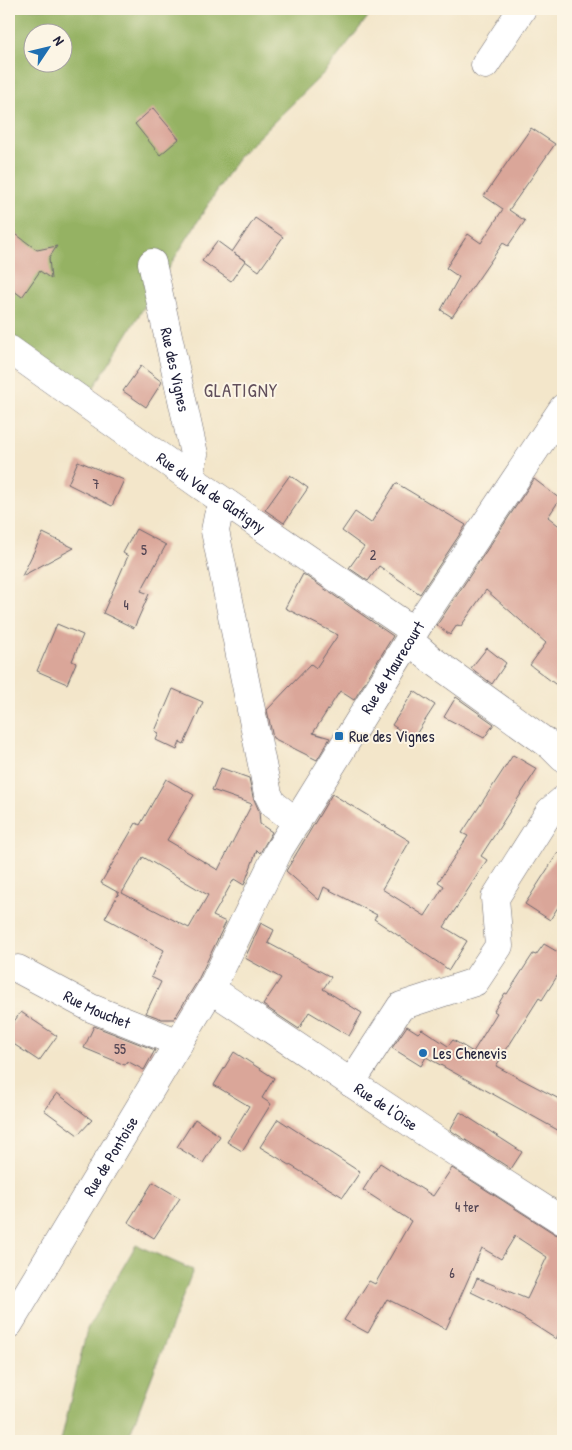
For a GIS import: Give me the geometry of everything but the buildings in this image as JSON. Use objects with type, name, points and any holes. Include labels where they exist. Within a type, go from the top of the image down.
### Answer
[{"type":"street","points":[[485,65],[522,9]]},
{"type":"street","name":"Rue des Vignes","points":[[152,263],[194,454],[192,466],[186,475]]},
{"type":"street","name":"Rue du Val de Glatigny","points":[[9,349],[412,636],[432,660],[536,735],[563,758]]},
{"type":"street","name":"Rue de Maurecourt","points":[[211,989],[256,894],[297,822],[412,636],[563,408]]},
{"type":"street","points":[[226,503],[218,516],[215,531],[268,794],[273,804],[297,822]]},
{"type":"street","points":[[351,1083],[401,1006],[475,982],[499,946],[495,898],[550,811],[563,800]]},
{"type":"street","name":"Rue Mouchet","points":[[18,969],[92,1008],[179,1043]]},
{"type":"street","name":"Rue de l'Oise","points":[[211,989],[563,1221]]},
{"type":"street","name":"Rue de Pontoise","points":[[9,1324],[211,989]]},
{"type":"green space","points":[[9,9],[374,9],[328,69],[238,157],[84,403],[9,349]]},
{"type":"green space","points":[[136,1245],[193,1270],[127,1441],[61,1441],[87,1329]]},
{"type":"place","name":"Rue des Vignes","points":[[339,736]]},
{"type":"place","name":"Les Chenevis","points":[[423,1053]]},
{"type":"district","name":"GLATIGNY","points":[[241,390]]}]
